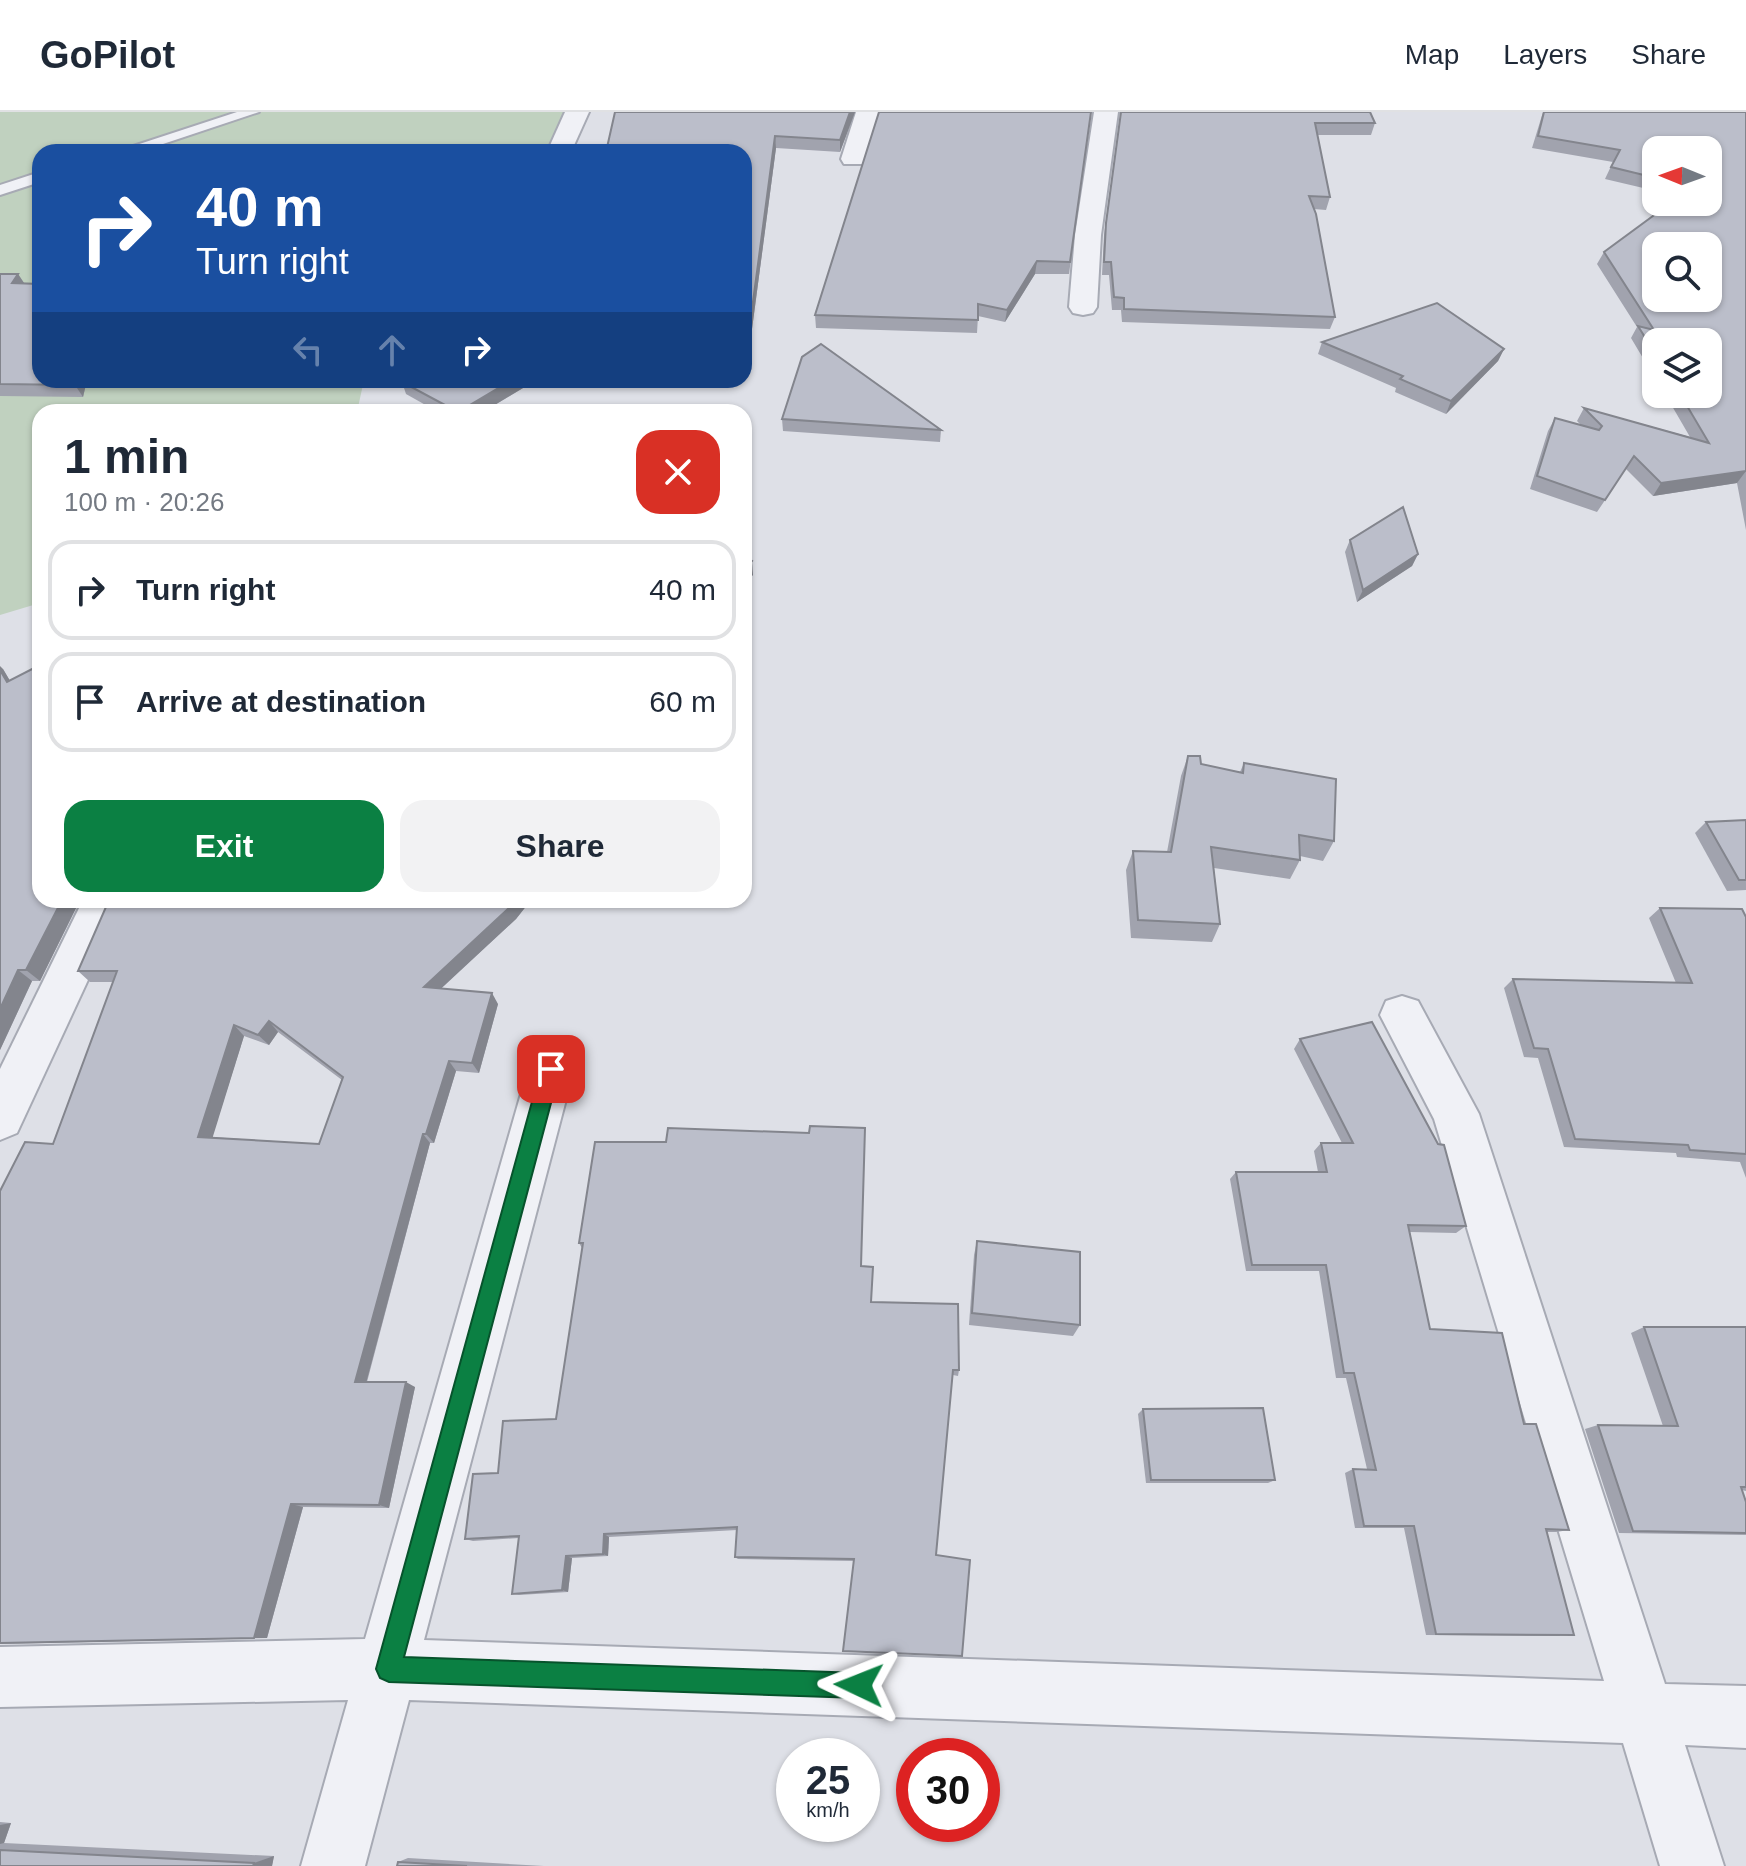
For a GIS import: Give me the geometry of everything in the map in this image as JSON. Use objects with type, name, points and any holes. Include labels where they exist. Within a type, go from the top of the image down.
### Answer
[{"type":"street","points":[[563,144],[577,112]]},
{"type":"street","points":[[853,159],[868,112]]},
{"type":"street","points":[[1083,307],[1088,235],[1106,112]]},
{"type":"street","points":[[0,1118],[100,908]]},
{"type":"street","points":[[1402,1015],[1456,1114],[1692,1866]]},
{"type":"street","points":[[333,1866],[551,1069]]},
{"type":"street","points":[[0,1677],[389,1669],[1746,1717]]},
{"type":"lane","points":[[149,144],[252,112]]},
{"type":"lane","points":[[0,190],[32,180]]},
{"type":"green space","points":[[0,112],[584,112],[570,144],[32,144],[32,388],[362,388],[359,404],[32,404],[32,605],[0,615]]},
{"type":"building","points":[[615,112],[850,112],[840,140],[775,136],[752,309],[752,144],[608,144]]},
{"type":"building","points":[[879,112],[1091,112],[1070,262],[1037,261],[1007,310],[978,304],[978,320],[815,315]]},
{"type":"building","points":[[1121,112],[1370,112],[1375,123],[1315,123],[1330,197],[1309,196],[1316,214],[1335,317],[1124,309],[1124,298],[1114,297],[1111,262],[1104,262],[1106,223]]},
{"type":"building","points":[[1544,112],[1746,112],[1746,471],[1661,483],[1634,456],[1605,500],[1537,476],[1555,418],[1599,430],[1602,426],[1584,408],[1709,443],[1688,408],[1722,408],[1722,328],[1653,328],[1642,312],[1722,312],[1722,232],[1642,232],[1642,311],[1604,252],[1653,216],[1722,216],[1722,136],[1642,136],[1642,175],[1611,167],[1620,150],[1538,136]]},
{"type":"building","points":[[0,274],[18,274],[12,283],[32,284],[32,384],[0,384]]},
{"type":"building","points":[[1437,303],[1504,349],[1451,401],[1400,379],[1403,376],[1322,342]]},
{"type":"building","points":[[821,344],[941,430],[782,419],[802,357]]},
{"type":"building","points":[[413,388],[498,388],[472,404],[443,404]]},
{"type":"building","points":[[1403,507],[1418,554],[1363,590],[1350,540]]},
{"type":"building","points":[[32,669],[32,908],[58,908],[26,970],[18,970],[0,1009],[0,670],[7,682]]},
{"type":"building","points":[[1188,756],[1200,756],[1201,764],[1243,773],[1244,763],[1336,779],[1334,841],[1299,835],[1300,860],[1211,847],[1220,924],[1138,920],[1133,851],[1171,852]]},
{"type":"building","points":[[1746,820],[1746,880],[1739,880],[1706,822]]},
{"type":"building","points":[[106,908],[509,908],[424,987],[492,993],[472,1063],[449,1061],[426,1134],[423,1134],[355,1382],[406,1382],[379,1505],[291,1504],[254,1638],[0,1643],[0,1191],[25,1142],[53,1144],[117,971],[78,971]],"holes":[[[269,1021],[343,1077],[319,1144],[198,1137],[234,1025],[258,1035]]]},
{"type":"building","points":[[1660,908],[1742,909],[1746,917],[1746,1154],[1690,1150],[1688,1145],[1575,1139],[1548,1049],[1534,1048],[1513,979],[1692,983]]},
{"type":"building","points":[[1372,1022],[1438,1144],[1444,1145],[1466,1226],[1408,1225],[1430,1329],[1502,1333],[1524,1424],[1536,1424],[1569,1530],[1546,1529],[1574,1635],[1436,1634],[1414,1526],[1364,1526],[1353,1469],[1376,1470],[1354,1373],[1344,1373],[1326,1265],[1252,1265],[1236,1172],[1327,1172],[1321,1143],[1353,1143],[1300,1039]]},
{"type":"building","points":[[810,1126],[865,1128],[861,1266],[873,1267],[871,1302],[958,1304],[959,1370],[953,1370],[936,1555],[970,1560],[962,1656],[843,1651],[854,1559],[735,1557],[737,1527],[604,1534],[603,1554],[566,1556],[562,1590],[512,1594],[519,1536],[465,1539],[473,1474],[498,1473],[503,1421],[556,1419],[595,1142],[666,1142],[668,1128],[809,1133]]},
{"type":"building","points":[[977,1241],[1080,1252],[1080,1325],[972,1313]]},
{"type":"building","points":[[1644,1327],[1746,1327],[1746,1487],[1741,1487],[1746,1502],[1746,1533],[1633,1531],[1598,1425],[1678,1426]]},
{"type":"building","points":[[1263,1408],[1275,1480],[1151,1480],[1143,1409]]},
{"type":"building","points":[[0,1850],[254,1863],[253,1866],[0,1866]]},
{"type":"building","points":[[398,1862],[467,1866],[397,1866]]},
{"type":"route","points":[[551,1069],[389,1669],[859,1685]]}]
